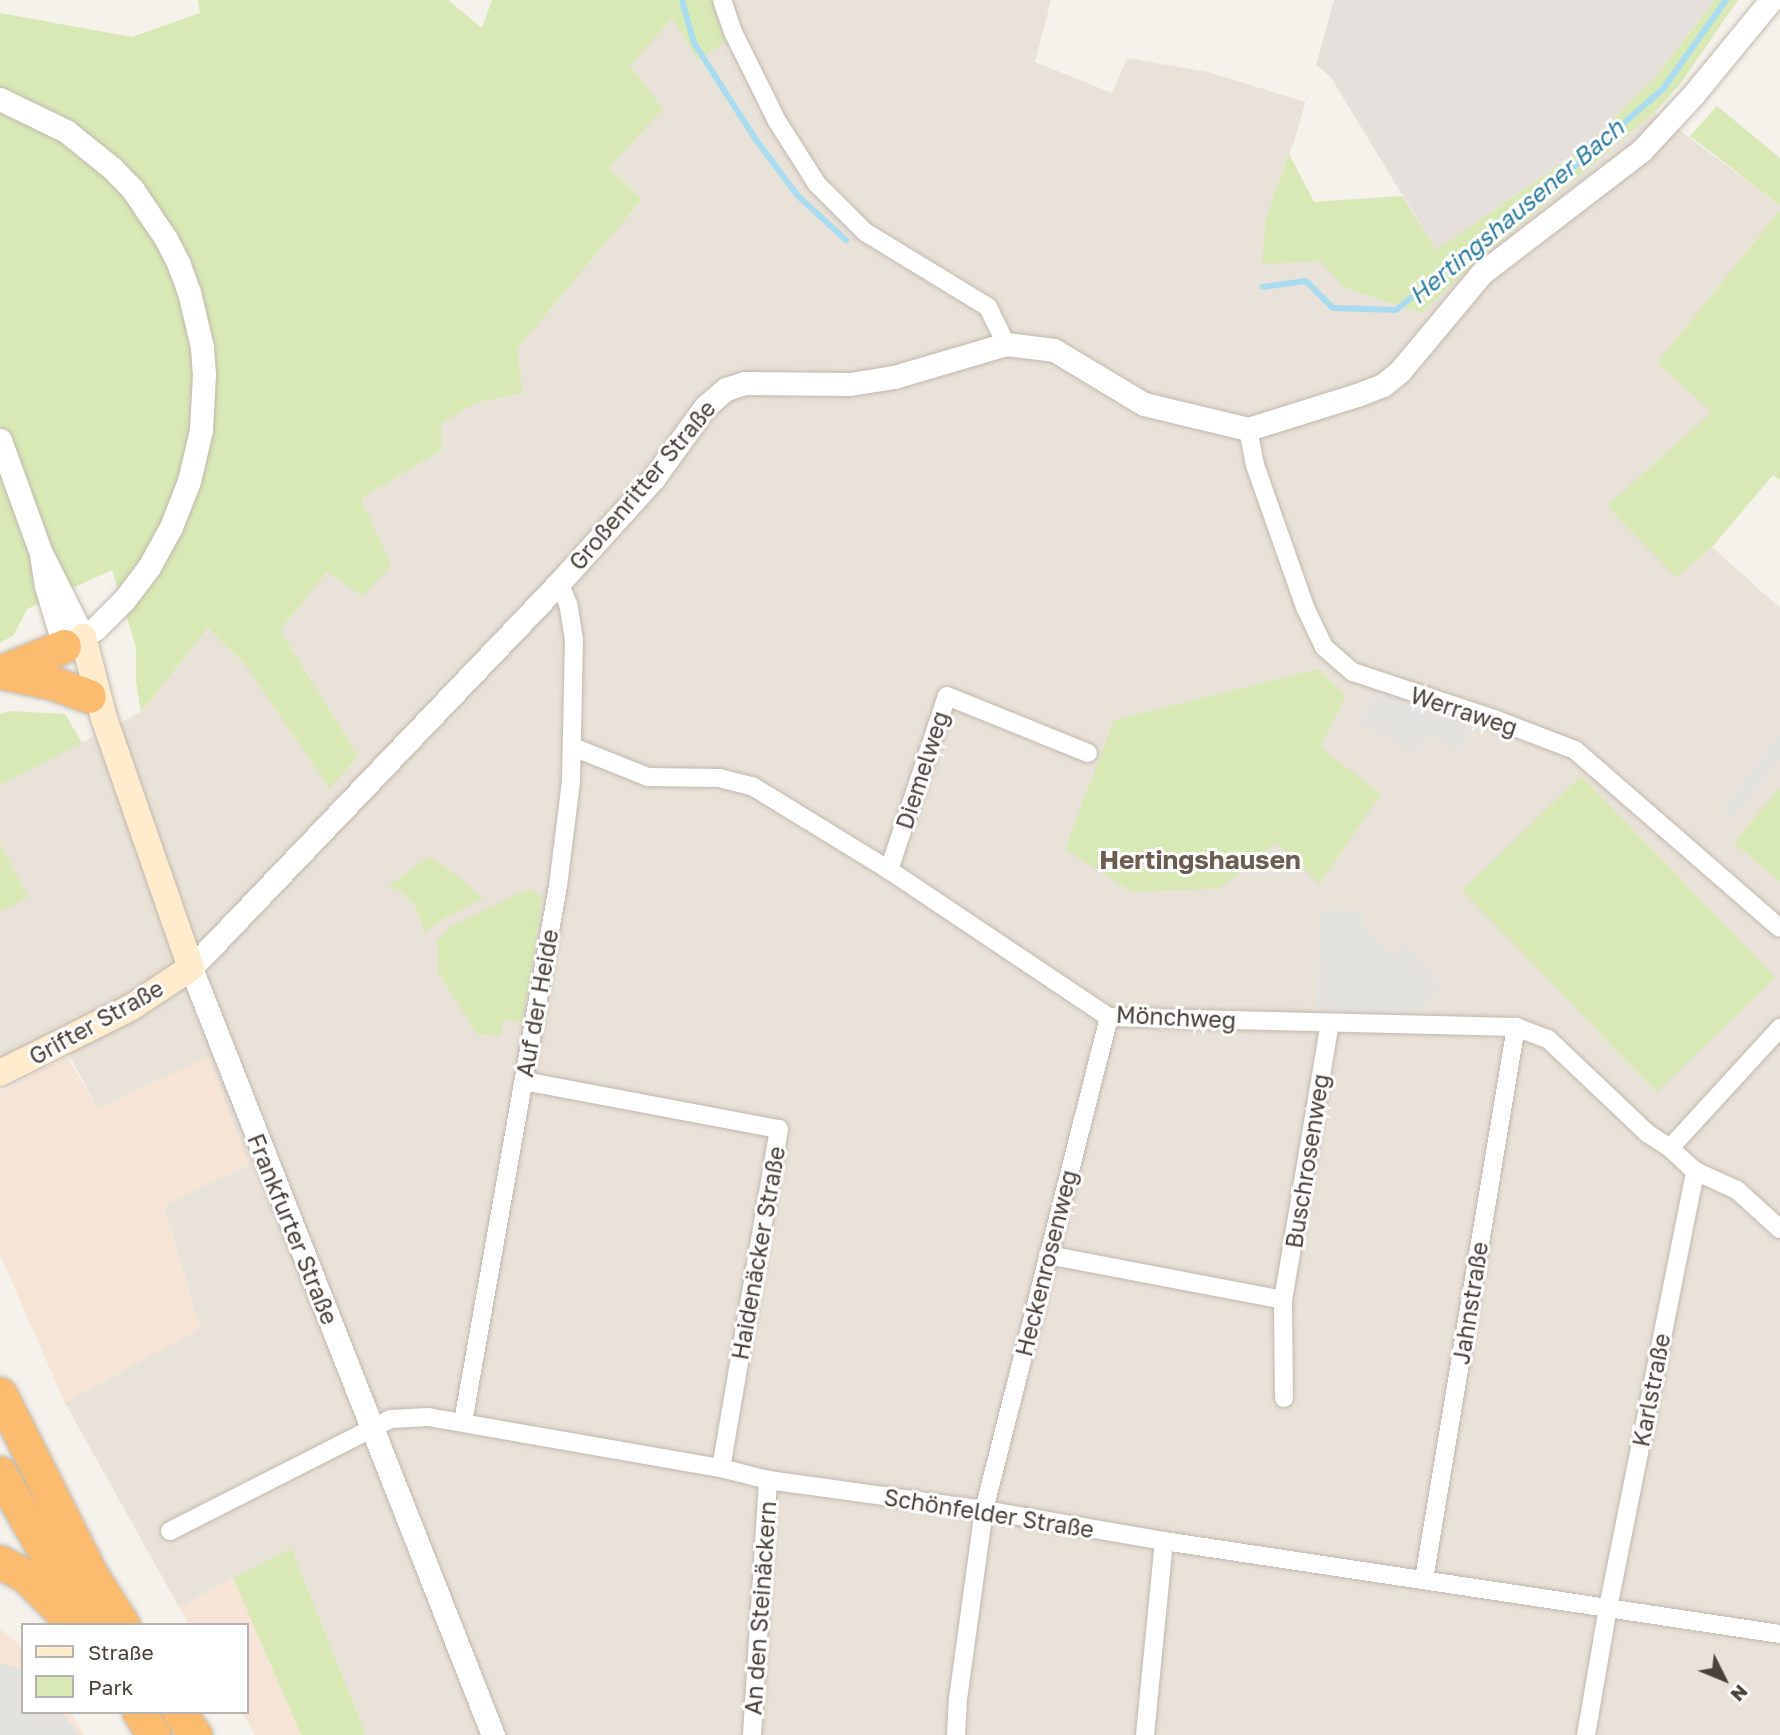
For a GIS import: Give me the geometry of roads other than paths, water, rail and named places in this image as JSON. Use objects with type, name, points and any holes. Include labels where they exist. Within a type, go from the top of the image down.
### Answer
[{"type":"highway","points":[[1,672],[73,642]]},
{"type":"highway","points":[[1,672],[53,683],[97,707]]},
{"type":"highway","points":[[0,1394],[92,1576],[122,1623]]},
{"type":"highway","points":[[0,1474],[86,1623]]},
{"type":"highway","points":[[0,1562],[26,1576],[71,1623]]},
{"type":"highway","points":[[140,1714],[154,1735]]},
{"type":"highway","points":[[180,1714],[195,1735]]},
{"type":"main road","name":"Frankfurter Straße","points":[[73,642],[191,968]]},
{"type":"main road","name":"Grifter Straße","points":[[0,1073],[130,1008],[191,968]]},
{"type":"street","points":[[722,0],[733,33],[777,121],[817,184],[865,232],[988,307],[1006,344]]},
{"type":"street","points":[[1248,429],[1383,385],[1400,371],[1482,273],[1641,151],[1693,95],[1771,0]]},
{"type":"street","points":[[0,99],[66,131],[105,162],[133,190],[166,239],[179,265],[189,292],[202,347],[204,374],[201,430],[181,504],[160,549],[138,584],[110,615],[73,642],[46,586],[41,553],[0,440]]},
{"type":"street","name":"Großenritter Straße","points":[[191,968],[559,583],[653,479],[705,407],[726,388],[744,383],[850,384],[894,377],[1006,344],[1054,350],[1144,404],[1248,429]]},
{"type":"street","name":"Werraweg","points":[[1248,429],[1255,465],[1305,607],[1324,647],[1353,672],[1388,687],[1494,719],[1575,750],[1780,928]]},
{"type":"street","name":"Auf der Heide","points":[[463,1422],[558,886],[573,747],[574,640],[568,604],[559,583]]},
{"type":"street","name":"Diemelweg","points":[[889,870],[947,696],[1088,753]]},
{"type":"street","name":"Mönchweg","points":[[573,747],[648,777],[719,778],[752,786],[889,870],[1109,1017],[1516,1027],[1548,1039],[1647,1133],[1670,1148],[1695,1171],[1737,1190],[1780,1229]]},
{"type":"street","name":"Frankfurter Straße","points":[[191,968],[493,1735]]},
{"type":"street","name":"Heckenrosenweg","points":[[956,1735],[958,1699],[984,1510],[1109,1017]]},
{"type":"street","name":"Buschrosenweg","points":[[1284,1398],[1283,1300],[1330,1023]]},
{"type":"street","name":"Jahnstraße","points":[[1424,1578],[1516,1027]]},
{"type":"street","points":[[1670,1148],[1780,1028]]},
{"type":"street","name":"Haidenäcker Straße","points":[[524,1081],[779,1129],[721,1468]]},
{"type":"street","name":"Karlstraße","points":[[1608,1608],[1695,1171]]},
{"type":"street","points":[[1048,1255],[1283,1300]]},
{"type":"street","name":"Schönfelder Straße","points":[[170,1531],[391,1419],[428,1418],[721,1468],[768,1480],[984,1510],[1164,1541],[1424,1578],[1780,1634]]},
{"type":"street","name":"An den Steinäckern","points":[[752,1735],[768,1480]]},
{"type":"street","points":[[1145,1735],[1164,1541]]},
{"type":"street","points":[[1586,1735],[1608,1608]]},
{"type":"waterway","name":"Hertingshausener Bach","points":[[682,0],[694,43],[754,137],[797,195],[846,240]]},
{"type":"waterway","name":"Hertingshausener Bach","points":[[1263,287],[1306,281],[1333,308],[1396,310],[1569,171],[1663,89],[1726,0]]},
{"type":"district","name":"Hertingshausen","points":[[1200,860]]}]
